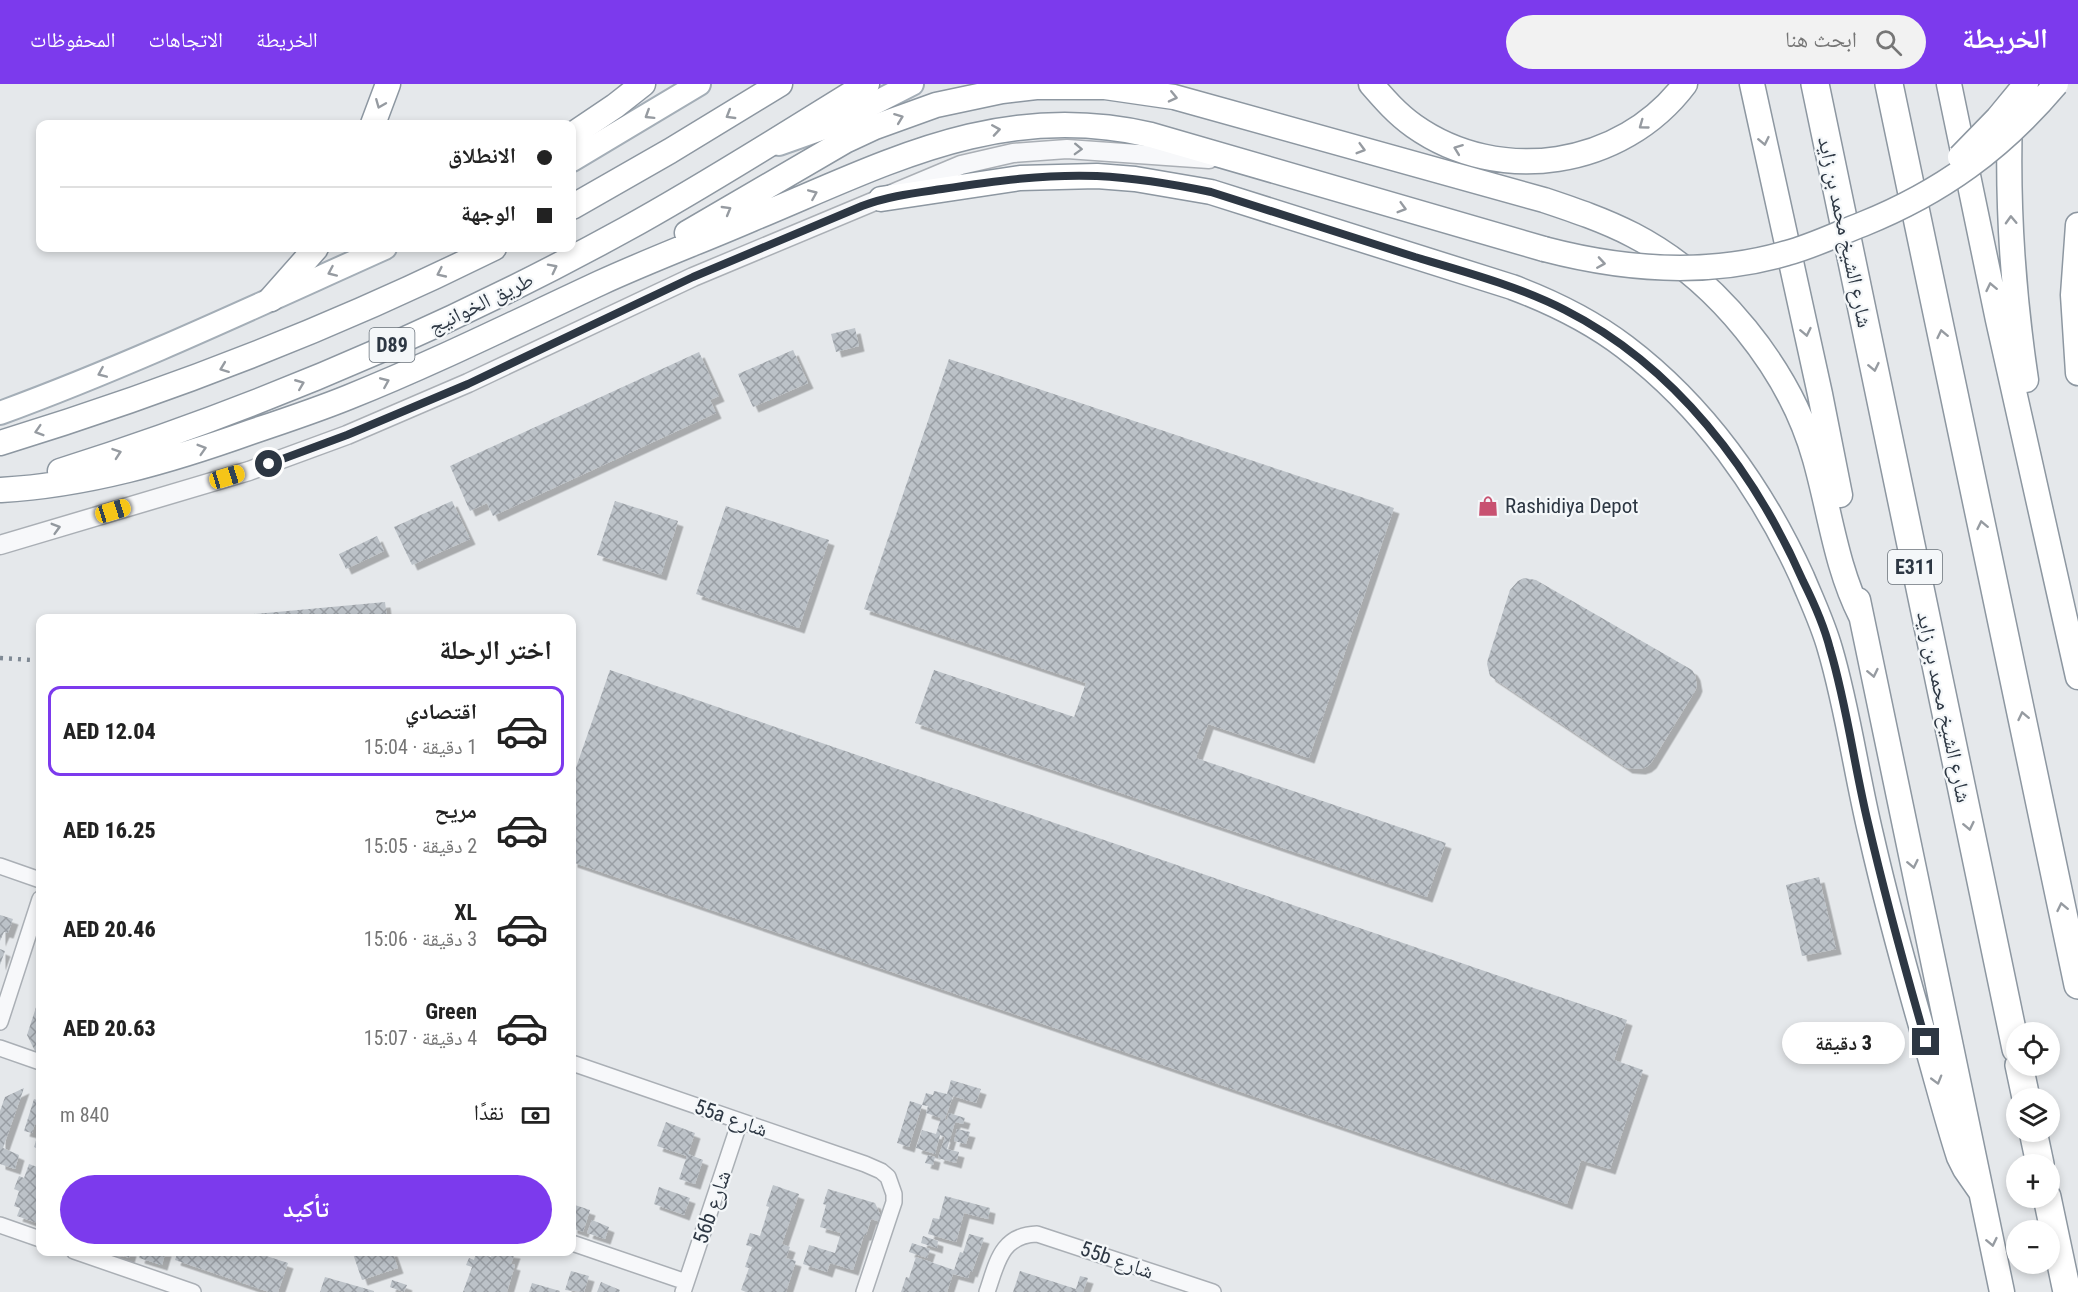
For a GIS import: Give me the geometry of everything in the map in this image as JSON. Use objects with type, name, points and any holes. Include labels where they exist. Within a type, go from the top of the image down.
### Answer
[{"type":"highway","points":[[374,120],[388,84]]},
{"type":"highway","points":[[576,132],[643,84]]},
{"type":"highway","points":[[576,205],[780,84]]},
{"type":"highway","name":"طريق الخوانيج","points":[[1,490],[106,457],[261,400],[413,336],[488,301],[629,228],[867,84]]},
{"type":"highway","points":[[1371,84],[1413,126],[1448,145],[1487,158],[1529,162],[1571,158],[1611,144],[1647,123],[1685,84]]},
{"type":"highway","points":[[1752,84],[1820,394],[1861,616],[2002,1292]]},
{"type":"highway","name":"شارع الشيخ محمد بن زايد","points":[[1815,84],[2010,1022]]},
{"type":"highway","points":[[1889,84],[2078,985]]},
{"type":"highway","points":[[1949,84],[1998,320],[2078,677]]},
{"type":"highway","points":[[2011,84],[2010,193],[2016,295],[2021,346],[2059,590]]},
{"type":"highway","points":[[1861,225],[1947,170],[1998,118],[2026,84]]},
{"type":"highway","points":[[1,490],[65,484],[158,462],[213,446],[347,398],[604,281],[910,153],[977,133],[1047,125],[1082,124],[1117,127],[1584,260],[1664,269],[1705,268],[1746,263],[1785,254],[1824,241],[1920,198],[1968,168],[2018,126],[2056,84]]},
{"type":"highway","points":[[604,281],[845,141],[905,115],[936,105],[1002,91],[1048,87],[1105,87],[1174,97],[1581,212],[1634,236],[1676,262],[1713,294],[1746,329],[1774,369],[1797,412],[1815,457],[1841,567],[1861,616]]},
{"type":"highway","points":[[881,199],[986,182],[1059,176],[1135,179],[1211,192],[1535,296],[1597,328],[1626,347],[1666,382],[1701,418],[1751,484],[1792,555],[1821,620],[1838,682],[1865,812],[1902,958],[1957,1150],[1965,1169],[1981,1192]]},
{"type":"highway","points":[[2078,225],[2073,295],[2078,373]]},
{"type":"highway","points":[[272,299],[313,252]]},
{"type":"highway","name":"طريق الخوانيج","points":[[0,443],[76,420],[231,365],[382,301],[486,252]]},
{"type":"highway","points":[[2049,1208],[2067,1292]]},
{"type":"main road","points":[[576,158],[699,84]]},
{"type":"main road","points":[[760,149],[792,141],[830,126],[912,84]]},
{"type":"main road","points":[[0,413],[146,355],[376,252]]},
{"type":"street","points":[[0,545],[249,471],[347,435],[468,384],[693,277],[961,165],[1004,154],[1040,150],[1094,150],[1245,162]]},
{"type":"street","points":[[0,866],[36,879]]},
{"type":"street","points":[[0,1022],[36,911]]},
{"type":"street","points":[[0,1048],[36,1061]]},
{"type":"street","name":"55a شارع","points":[[576,1064],[881,1171],[888,1177],[894,1194],[893,1211],[864,1292]]},
{"type":"street","name":"56b شارع","points":[[684,1287],[740,1121]]},
{"type":"street","points":[[0,1225],[36,1238]]},
{"type":"street","name":"55b شارع","points":[[987,1292],[998,1258],[1011,1242],[1028,1234],[1046,1236],[1178,1286],[1213,1292]]},
{"type":"street","points":[[576,1245],[684,1287]]},
{"type":"street","points":[[89,1256],[193,1292]]},
{"type":"building","points":[[855,328],[859,346],[836,352],[831,334]]},
{"type":"building","points":[[793,350],[808,383],[753,407],[738,374]]},
{"type":"building","points":[[699,352],[719,396],[710,400],[716,413],[493,516],[487,503],[470,511],[450,466]]},
{"type":"building","points":[[949,359],[1394,508],[1309,758],[1208,724],[1196,758],[1446,843],[1427,897],[915,723],[934,670],[1074,717],[1086,683],[864,609]]},
{"type":"building","points":[[452,501],[470,539],[412,565],[394,527]]},
{"type":"building","points":[[615,501],[678,521],[661,575],[597,555]]},
{"type":"building","points":[[726,506],[829,540],[799,628],[696,594]]},
{"type":"building","points":[[377,536],[384,551],[346,569],[339,554]]},
{"type":"building","points":[[1524,578],[1536,580],[1692,670],[1697,686],[1695,691],[1651,763],[1646,767],[1627,768],[1490,676],[1488,659],[1510,590]]},
{"type":"building","points":[[385,602],[386,614],[254,614]]},
{"type":"building","points":[[610,670],[1627,1020],[1614,1060],[1643,1070],[1610,1169],[1581,1160],[1567,1204],[576,863],[576,768]]},
{"type":"building","points":[[1819,877],[1836,949],[1802,956],[1786,885]]},
{"type":"building","points":[[0,915],[13,919],[8,933],[4,932],[0,941]]},
{"type":"building","points":[[0,949],[5,951],[0,965]]},
{"type":"building","points":[[36,1007],[36,1053],[27,1035]]},
{"type":"building","points":[[951,1080],[981,1089],[976,1103],[953,1096],[945,1119],[947,1120],[949,1113],[965,1118],[963,1124],[955,1122],[947,1149],[959,1152],[956,1163],[938,1158],[945,1137],[940,1135],[935,1154],[916,1148],[922,1130],[936,1134],[941,1118],[926,1113],[928,1106],[922,1105],[926,1093],[933,1095],[934,1091],[947,1094]]},
{"type":"building","points":[[24,1088],[3,1148],[19,1155],[15,1169],[0,1164],[0,1111],[5,1097]]},
{"type":"building","points":[[34,1099],[36,1100],[36,1124],[32,1133],[24,1131]]},
{"type":"building","points":[[910,1101],[922,1105],[909,1147],[897,1143]]},
{"type":"building","points":[[666,1122],[695,1133],[688,1154],[703,1160],[695,1184],[679,1179],[687,1156],[657,1146]]},
{"type":"building","points":[[957,1129],[970,1132],[966,1144],[954,1141]]},
{"type":"building","points":[[928,1155],[935,1157],[933,1165],[925,1163]]},
{"type":"building","points":[[29,1164],[36,1167],[36,1223],[17,1216],[20,1208],[14,1206],[19,1191],[14,1189],[19,1176],[24,1178]]},
{"type":"building","points":[[773,1185],[799,1194],[782,1244],[790,1247],[786,1258],[796,1261],[786,1292],[746,1292],[741,1290],[749,1268],[745,1267],[752,1247],[746,1245],[750,1233],[760,1236]]},
{"type":"building","points":[[659,1187],[690,1198],[684,1215],[654,1204]]},
{"type":"building","points":[[828,1189],[875,1203],[884,1223],[871,1219],[853,1270],[830,1263],[827,1272],[803,1264],[809,1245],[835,1253],[841,1233],[820,1227],[826,1205],[823,1204]]},
{"type":"building","points":[[945,1196],[990,1208],[988,1219],[964,1213],[956,1242],[928,1234],[933,1218],[939,1219]]},
{"type":"building","points":[[576,1205],[590,1210],[583,1232],[576,1229]]},
{"type":"building","points":[[592,1220],[609,1227],[605,1239],[587,1233]]},
{"type":"building","points":[[969,1234],[984,1238],[968,1278],[953,1274],[947,1292],[901,1292],[906,1277],[909,1278],[916,1257],[954,1270]]},
{"type":"building","points":[[923,1236],[938,1241],[937,1248],[921,1243]]},
{"type":"building","points":[[912,1243],[930,1249],[927,1258],[909,1252]]},
{"type":"building","points":[[140,1256],[165,1256],[162,1265],[139,1258]]},
{"type":"building","points":[[176,1256],[266,1256],[288,1263],[278,1292],[269,1292],[175,1260]]},
{"type":"building","points":[[354,1256],[394,1256],[398,1268],[362,1280]]},
{"type":"building","points":[[475,1256],[514,1256],[511,1264],[515,1265],[507,1292],[463,1292],[472,1267],[466,1265],[469,1258],[474,1260]]},
{"type":"building","points":[[571,1271],[589,1276],[584,1292],[565,1290]]},
{"type":"building","points":[[1020,1271],[1076,1289],[1080,1276],[1088,1278],[1083,1292],[1013,1292]]},
{"type":"building","points":[[325,1277],[374,1291],[374,1292],[320,1292]]},
{"type":"building","points":[[392,1280],[407,1285],[404,1292],[390,1287]]},
{"type":"building","points":[[601,1282],[620,1290],[619,1292],[597,1292]]},
{"type":"building","points":[[532,1283],[560,1291],[529,1292]]},
{"type":"railway","points":[[0,658],[32,660]]},
{"type":"place","name":"Rashidiya Depot","points":[[1488,506]]},
{"type":"route","points":[[269,464],[347,435],[468,384],[693,277],[862,206],[881,199],[986,182],[1020,178],[1097,176],[1173,184],[1211,192],[1512,287],[1535,296],[1597,328],[1626,347],[1666,382],[1701,418],[1727,450],[1773,518],[1809,592],[1830,649],[1878,868],[1926,1042]]}]
